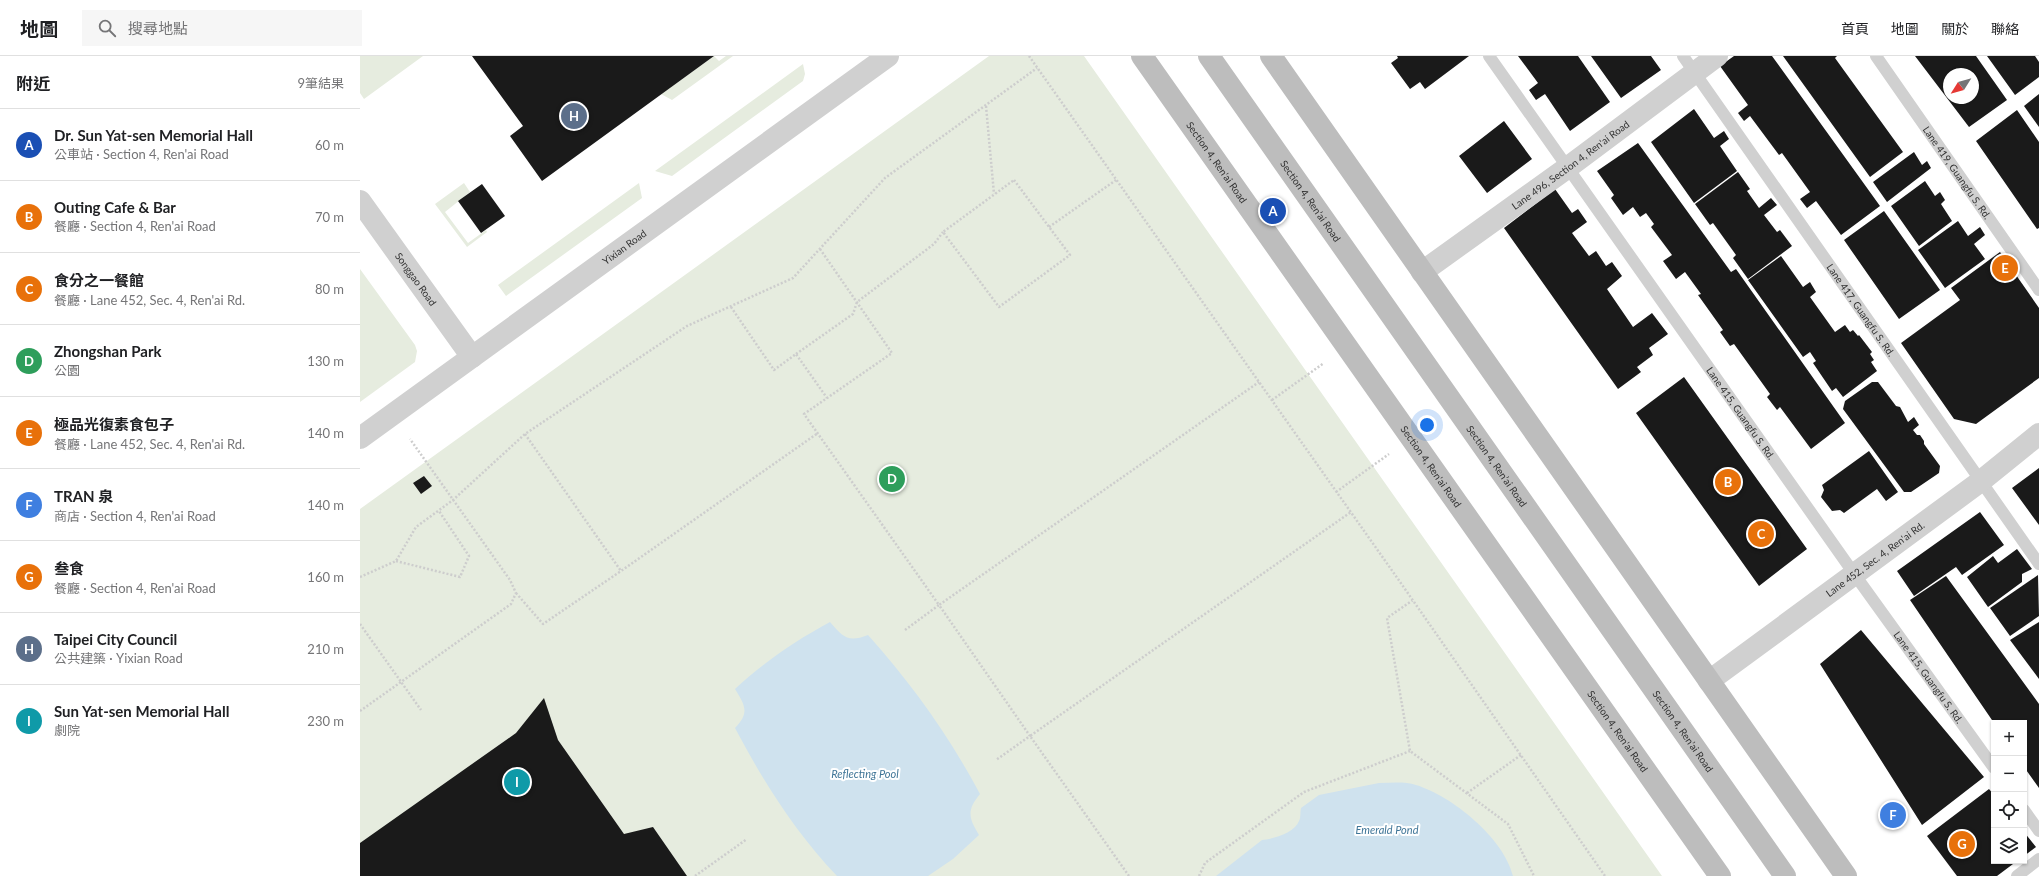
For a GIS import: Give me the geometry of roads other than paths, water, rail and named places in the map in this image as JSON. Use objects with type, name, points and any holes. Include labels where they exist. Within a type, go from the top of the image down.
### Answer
[{"type":"main road","name":"Section 4, Ren'ai Road","points":[[1142,56],[1720,876]]},
{"type":"main road","name":"Section 4, Ren’ai Road","points":[[1209,56],[1785,876]]},
{"type":"main road","points":[[1271,56],[1846,876]]},
{"type":"street","name":"Yixian Road","points":[[362,433],[472,357],[888,56]]},
{"type":"street","name":"Lane 496, Section 4, Ren'ai Road","points":[[1422,272],[1567,168],[1688,64],[1717,56]]},
{"type":"street","name":"Songgao Road","points":[[360,200],[472,357]]},
{"type":"street","name":"Lane 452, Sec. 4, Ren'ai Rd.","points":[[1709,681],[1981,481],[2039,434]]},
{"type":"lane","name":"Lane 415, Guangfu S. Rd.","points":[[1489,56],[1855,575],[1991,764]]},
{"type":"lane","name":"Lane 419, Guangfu S. Rd.","points":[[1876,56],[2039,290]]},
{"type":"lane","name":"Lane 417, Guangfu S. Rd.","points":[[1688,64],[2039,564]]},
{"type":"lane","points":[[2027,814],[2039,831]]},
{"type":"lane","points":[[2016,876],[2039,860]]},
{"type":"water","name":"Reflecting Pool","points":[[830,622],[842,635],[846,637],[855,638],[868,635],[900,672],[929,711],[956,752],[980,794],[973,805],[970,814],[979,835],[953,859],[928,876],[837,876],[807,842],[794,824],[769,787],[735,728],[743,718],[744,709],[735,689],[780,652]]},
{"type":"water","name":"Emerald Pond","points":[[1379,783],[1402,783],[1416,785],[1445,799],[1460,809],[1475,820],[1488,833],[1508,862],[1513,876],[1216,876],[1262,840],[1277,837],[1293,829],[1300,820],[1301,808],[1319,795]]},
{"type":"place","name":"Taipei City Council","points":[[574,116]]},
{"type":"place","name":"Dr. Sun Yat-sen Memorial Hall","points":[[1273,211]]},
{"type":"place","name":"極品光復素食包子","points":[[2005,268]]},
{"type":"place","name":"Zhongshan Park","points":[[892,479]]},
{"type":"place","name":"Outing Cafe & Bar","points":[[1728,482]]},
{"type":"place","name":"食分之一餐館","points":[[1761,534]]},
{"type":"place","name":"Sun Yat-sen Memorial Hall","points":[[517,782]]},
{"type":"place","name":"TRAN 泉","points":[[1893,815]]},
{"type":"place","name":"叁食","points":[[1962,844]]}]
